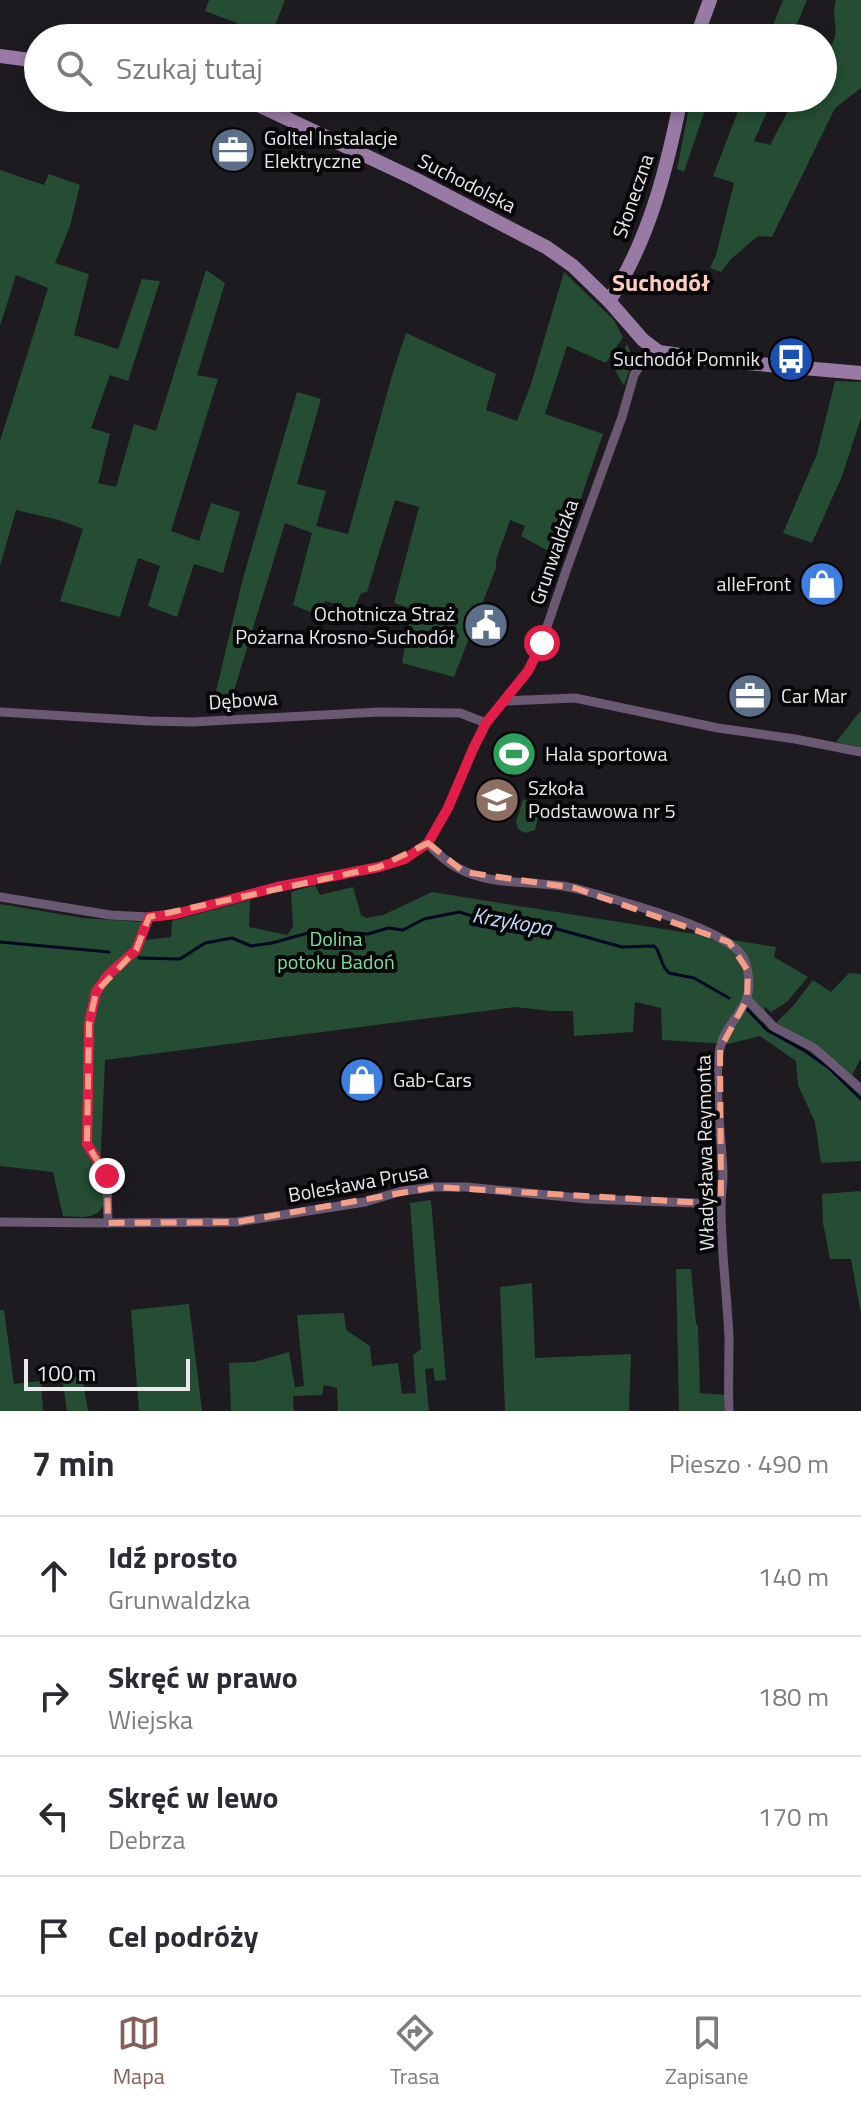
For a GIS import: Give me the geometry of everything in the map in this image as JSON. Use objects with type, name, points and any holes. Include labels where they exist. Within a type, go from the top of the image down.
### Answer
[{"type":"street","points":[[701,24],[710,0]]},
{"type":"street","points":[[0,56],[24,59]]},
{"type":"street","name":"Suchodolska","points":[[273,112],[535,241],[573,266],[651,348]]},
{"type":"street","name":"Słoneczna","points":[[609,301],[630,262],[659,189],[678,112]]},
{"type":"street","points":[[651,348],[711,360],[861,373]]},
{"type":"street","name":"Grunwaldzka","points":[[428,843],[448,808],[486,723],[528,671],[539,650],[634,375],[651,348]]},
{"type":"street","points":[[505,701],[575,698],[718,728],[861,752]]},
{"type":"street","name":"Dębowa","points":[[0,712],[192,722],[379,712],[460,713],[486,723]]},
{"type":"street","points":[[0,897],[110,915],[149,917],[176,914],[277,887],[379,867],[405,859],[428,843],[447,863],[464,872],[513,883],[575,888],[649,910],[729,942],[743,956],[748,971],[747,999],[774,1027],[814,1048],[861,1089]]},
{"type":"street","points":[[108,1223],[107,1176],[87,1144],[89,1024],[96,992],[108,975],[136,950],[149,917]]},
{"type":"street","name":"Władysława Reymonta","points":[[729,1411],[729,1339],[721,1204],[720,1049],[726,1032],[747,999]]},
{"type":"street","name":"Bolesława Prusa","points":[[0,1222],[237,1222],[350,1205],[402,1191],[435,1187],[466,1187],[588,1199],[721,1204]]},
{"type":"highlighted area","points":[[428,843],[464,872],[575,888],[729,942],[748,971],[747,999],[720,1049],[721,1204],[435,1187],[237,1222],[108,1223],[107,1176],[87,1144],[89,1024],[96,992],[136,950],[149,917],[379,867]]},
{"type":"green space","points":[[209,0],[285,0],[276,24],[237,24],[205,11]]},
{"type":"green space","points":[[783,0],[807,0],[797,24],[774,24]]},
{"type":"green space","points":[[836,0],[861,0],[861,88],[837,106],[837,24]]},
{"type":"green space","points":[[688,112],[704,112],[684,172],[677,169]]},
{"type":"green space","points":[[738,112],[767,112],[754,141],[770,145],[788,112],[833,112],[772,237],[758,236],[721,272],[710,268],[734,183],[713,176]]},
{"type":"green space","points":[[0,170],[44,185],[49,174],[80,185],[70,226],[55,263],[89,274],[74,335],[118,349],[142,279],[160,281],[128,381],[110,375],[91,428],[110,434],[98,483],[116,487],[134,424],[156,431],[206,270],[225,283],[197,375],[218,379],[171,531],[199,541],[211,503],[240,512],[223,573],[194,564],[177,617],[148,606],[160,566],[138,558],[120,617],[60,601],[83,529],[59,520],[16,510],[0,566],[0,441],[48,288],[16,275],[0,326]]},
{"type":"green space","points":[[564,272],[614,320],[623,337],[606,363],[567,346],[545,414],[603,434],[564,547],[559,546],[556,555],[521,536],[525,526],[510,520],[496,568],[454,677],[402,663],[412,609],[394,603],[419,507],[395,500],[367,592],[361,593],[354,609],[325,601],[320,616],[293,605],[312,533],[285,523],[229,707],[212,708],[243,578],[297,392],[321,399],[297,484],[326,491],[316,526],[348,534],[406,333],[496,374],[486,410],[517,421]]},
{"type":"green space","points":[[627,344],[631,359],[624,386],[614,368]]},
{"type":"green space","points":[[835,381],[861,382],[861,418],[842,476],[812,543],[783,533],[817,454]]},
{"type":"green space","points":[[861,710],[861,748],[836,742]]},
{"type":"green space","points":[[523,799],[541,806],[535,830],[525,833],[518,829],[516,822]]},
{"type":"green space","name":"Dolina potoku Badoń","points":[[315,885],[320,895],[353,887],[361,915],[366,918],[383,915],[432,892],[776,947],[774,957],[808,977],[787,1002],[771,1012],[765,1007],[762,1023],[819,1057],[861,1093],[861,1161],[821,1163],[815,1122],[798,1085],[796,1061],[760,1036],[728,1044],[662,1040],[661,1008],[635,1002],[633,1032],[574,1036],[573,1011],[515,1007],[105,1060],[100,1174],[106,1195],[100,1211],[88,1216],[63,1216],[53,1172],[0,1166],[0,904],[83,918],[142,922],[138,941],[171,937],[172,921],[250,900],[249,927],[287,935],[293,927],[291,892]]},
{"type":"green space","points":[[849,973],[861,974],[861,1058],[852,1075],[816,1046],[776,1023],[813,980],[831,992]]},
{"type":"green space","points":[[861,1191],[861,1314],[851,1259],[830,1259],[823,1223],[822,1194]]},
{"type":"green space","points":[[431,1200],[446,1380],[435,1381],[433,1368],[425,1369],[429,1411],[338,1411],[337,1388],[324,1385],[322,1395],[293,1396],[294,1411],[231,1411],[229,1363],[254,1362],[289,1352],[295,1387],[304,1386],[297,1315],[344,1313],[346,1330],[370,1346],[372,1366],[398,1363],[402,1394],[416,1393],[413,1355],[421,1349],[410,1203]]},
{"type":"green space","points":[[676,1269],[691,1269],[698,1327],[700,1393],[725,1395],[724,1411],[679,1411]]},
{"type":"green space","points":[[532,1283],[535,1358],[631,1354],[629,1411],[505,1411],[500,1287]]},
{"type":"green space","points":[[189,1304],[202,1411],[139,1411],[131,1310]]},
{"type":"green space","points":[[0,1310],[4,1310],[14,1384],[41,1381],[43,1411],[0,1411]]},
{"type":"green space","points":[[82,1376],[88,1411],[67,1411],[62,1378]]},
{"type":"waterway","name":"Krzykopa","points":[[139,958],[180,959],[205,943],[232,938],[251,946],[308,933],[368,934],[388,928],[403,930],[424,919],[459,912],[489,921],[539,924],[622,947],[654,946],[669,973],[694,978],[729,998]]},
{"type":"waterway","name":"Krzykopa","points":[[0,942],[109,952]]},
{"type":"waterway","name":"Krzykopa","points":[[747,1009],[767,1030],[828,1067],[861,1099]]},
{"type":"place","name":"Goltel Instalacje Elektryczne","points":[[233,150]]},
{"type":"place","name":"Suchodół Pomnik","points":[[791,359]]},
{"type":"place","name":"alleFront","points":[[822,584]]},
{"type":"place","name":"Ochotnicza Straż Pożarna Krosno-Suchodół","points":[[486,625]]},
{"type":"place","name":"Car Mar","points":[[750,696]]},
{"type":"place","name":"Hala sportowa","points":[[514,754]]},
{"type":"place","name":"Szkoła Podstawowa nr 5","points":[[497,800]]},
{"type":"place","name":"Gab-Cars","points":[[362,1080]]},
{"type":"district","name":"Suchodół","points":[[661,283]]},
{"type":"route","points":[[107,1176],[87,1144],[89,1024],[96,992],[108,975],[136,950],[149,917],[176,914],[277,887],[379,867],[405,859],[428,843],[448,808],[486,723],[528,671],[542,643]]}]
